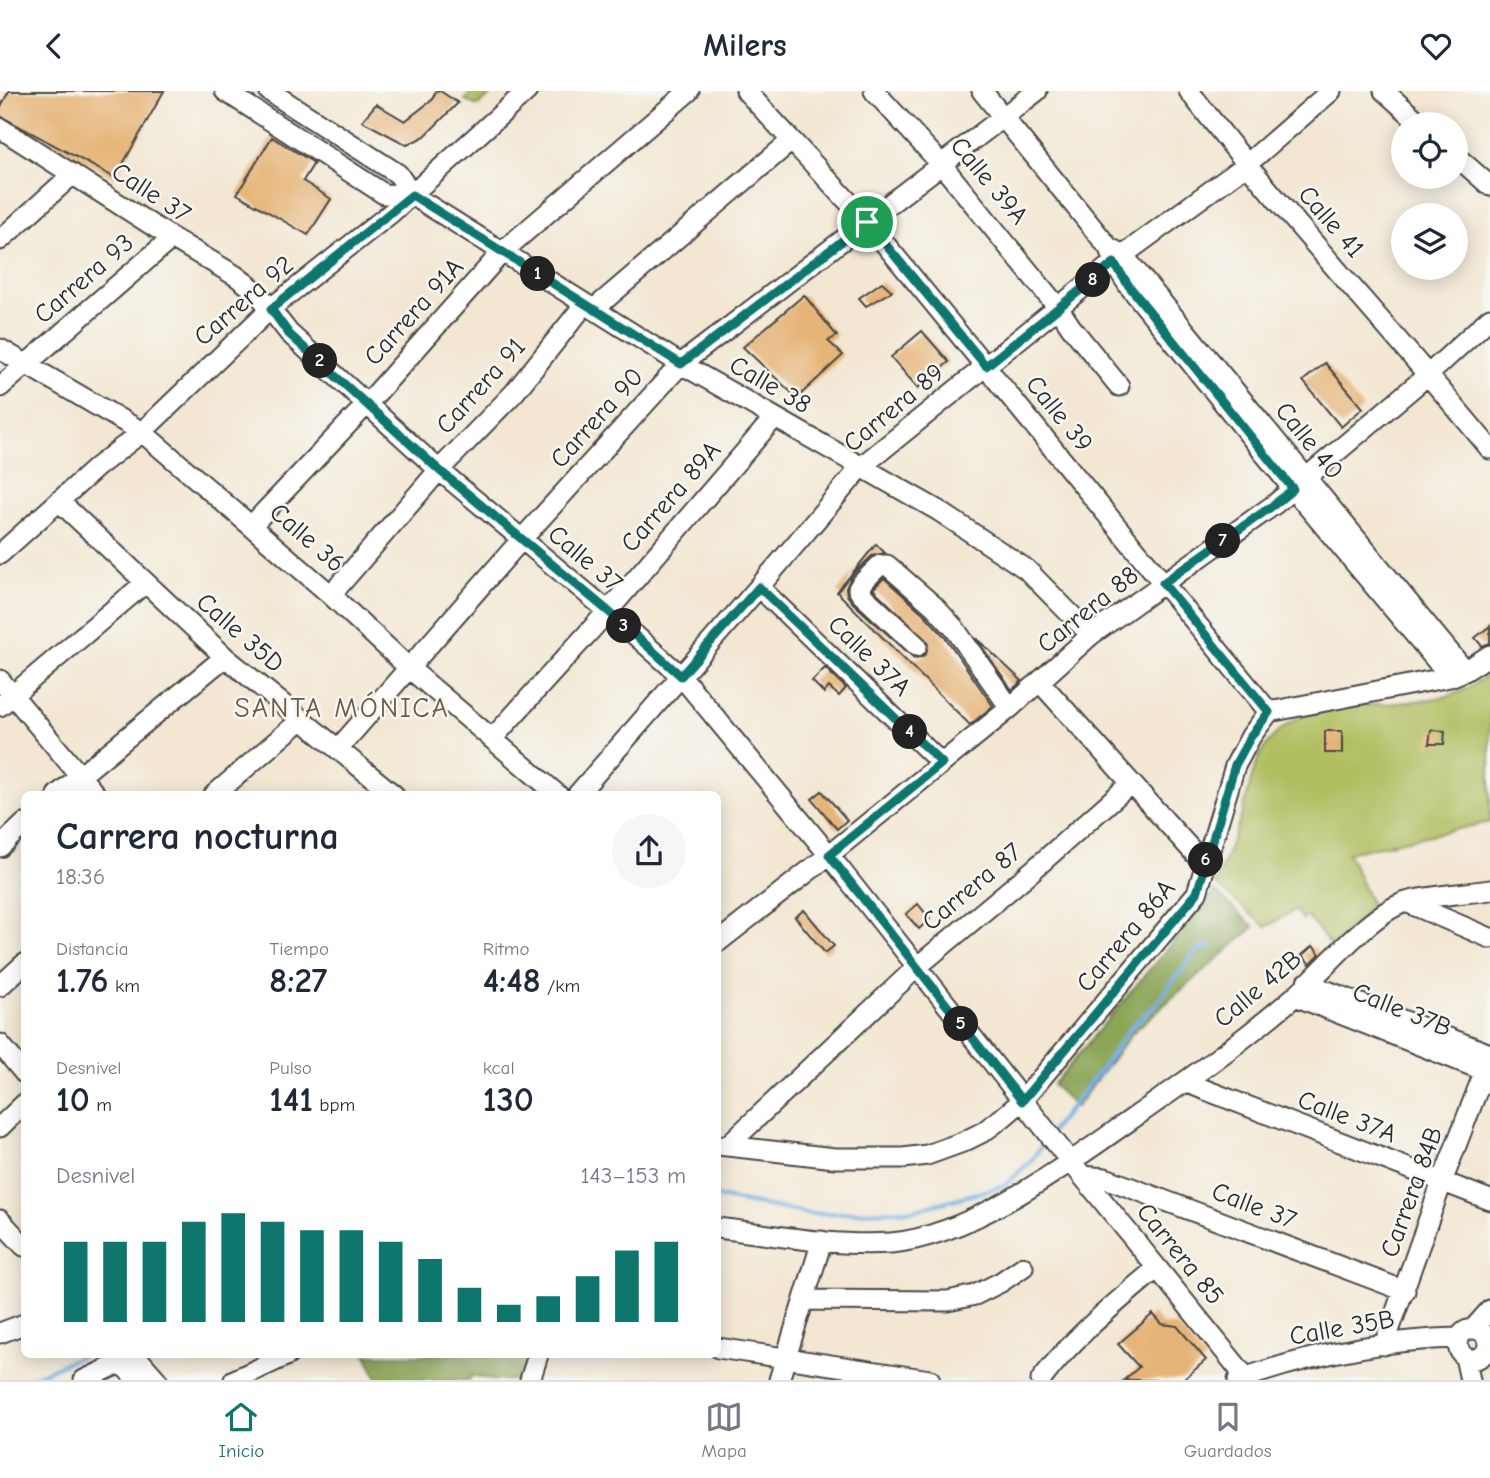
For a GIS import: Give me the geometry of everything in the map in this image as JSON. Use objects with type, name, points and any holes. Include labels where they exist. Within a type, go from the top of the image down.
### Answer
[{"type":"street","name":"Calle 38","points":[[225,91],[384,194],[412,195]]},
{"type":"street","name":"Calle 38","points":[[268,91],[398,174],[412,195],[589,307],[681,364],[939,511],[1026,569],[1091,635]]},
{"type":"street","name":"Carrera 92","points":[[0,554],[97,467],[142,432],[271,309],[412,195],[527,91]]},
{"type":"street","name":"Carrera 91A","points":[[252,525],[367,404],[503,251],[689,91]]},
{"type":"street","name":"Calle 39","points":[[746,91],[867,222],[1269,712]]},
{"type":"street","name":"Calle 39A","points":[[874,91],[942,165],[1119,386]]},
{"type":"street","name":"Calle 40","points":[[982,91],[1457,674]]},
{"type":"street","name":"Carrera 90","points":[[338,749],[521,540],[681,364],[1037,91]]},
{"type":"street","name":"Calle 41","points":[[1189,91],[1246,165],[1429,374],[1490,449]]},
{"type":"street","name":"Carrera 89","points":[[580,791],[862,466],[1059,309],[1116,255],[1246,165],[1331,91]]},
{"type":"street","points":[[1384,91],[1408,112]]},
{"type":"street","name":"Calle 37","points":[[0,128],[172,238],[236,275],[257,292],[289,334],[439,470],[608,611],[681,676],[829,855],[1072,1163],[1105,1178],[1405,1291]]},
{"type":"street","name":"Carrera 91","points":[[331,595],[439,470],[514,394],[589,307],[791,141]]},
{"type":"street","points":[[1468,167],[1490,186]]},
{"type":"street","points":[[0,240],[72,174]]},
{"type":"street","name":"Carrera 93","points":[[0,387],[172,238]]},
{"type":"street","name":"Carrera 88","points":[[721,936],[829,855],[1010,708],[1091,635],[1300,484],[1490,319]]},
{"type":"street","name":"Calle 36","points":[[0,349],[142,432],[252,525],[409,668],[553,791]]},
{"type":"street","name":"Carrera 89A","points":[[492,739],[608,611],[774,418]]},
{"type":"street","name":"Calle 35D","points":[[60,502],[225,657],[338,749],[382,791]]},
{"type":"street","points":[[917,646],[858,589],[880,565],[887,565],[934,606],[955,629],[1010,708]]},
{"type":"street","points":[[93,791],[4,693],[145,583]]},
{"type":"street","name":"Calle 37A","points":[[759,587],[942,763]]},
{"type":"street","points":[[1269,712],[1457,674],[1490,655]]},
{"type":"street","points":[[61,791],[225,657]]},
{"type":"street","points":[[1040,682],[1130,785],[1205,865]]},
{"type":"street","name":"Carrera 86A","points":[[722,1145],[835,1158],[903,1158],[927,1154],[983,1132],[1022,1101],[1197,893],[1235,765],[1251,736],[1269,712]]},
{"type":"street","points":[[219,791],[301,720]]},
{"type":"street","name":"Carrera 87","points":[[722,1145],[917,967],[1130,785]]},
{"type":"street","points":[[0,846],[21,827]]},
{"type":"street","name":"Calle 42B","points":[[1072,1163],[1185,1083],[1301,989],[1373,921],[1405,902],[1490,890]]},
{"type":"street","points":[[1405,902],[1490,938]]},
{"type":"street","points":[[0,986],[21,967]]},
{"type":"street","name":"Calle 37B","points":[[1301,989],[1489,1064]]},
{"type":"street","points":[[0,1044],[21,1069]]},
{"type":"street","name":"Carrera 84B","points":[[1384,1345],[1442,1181],[1489,1064]]},
{"type":"street","name":"Calle 37A","points":[[1185,1083],[1490,1200]]},
{"type":"street","points":[[0,1127],[21,1107]]},
{"type":"street","points":[[721,1228],[822,1241],[892,1243],[942,1231],[1001,1204],[1072,1163]]},
{"type":"street","name":"Carrera 85","points":[[1072,1163],[1244,1379]]},
{"type":"street","points":[[0,1220],[21,1243]]},
{"type":"street","points":[[779,1380],[822,1241]]},
{"type":"street","points":[[804,1300],[948,1301],[975,1295],[1023,1267]]},
{"type":"street","points":[[1041,1380],[1092,1323],[1157,1268]]},
{"type":"street","points":[[1477,1336],[1489,1346],[1485,1354],[1472,1360],[1460,1352],[1477,1336],[1490,1310]]},
{"type":"street","points":[[0,1333],[21,1325]]},
{"type":"street","name":"Calle 35B","points":[[1244,1379],[1287,1363],[1336,1351],[1477,1336]]},
{"type":"street","points":[[721,1348],[930,1380]]},
{"type":"street","points":[[1465,1357],[1470,1380]]},
{"type":"street","points":[[234,1380],[282,1358]]},
{"type":"street","points":[[530,1380],[537,1358]]},
{"type":"street","points":[[118,1365],[137,1380]]},
{"type":"street","points":[[118,1365],[157,1380]]},
{"type":"green space","points":[[472,91],[495,91],[478,106],[465,100]]},
{"type":"green space","points":[[1490,673],[1490,822],[1348,853],[1372,906],[1332,947],[1307,916],[1303,920],[1295,910],[1266,927],[1215,884],[1242,814],[1260,755],[1285,726],[1310,713],[1323,710],[1448,696]]},
{"type":"green space","points":[[1215,891],[1254,927],[1133,1032],[1076,1107],[1053,1085]]},
{"type":"green space","points":[[367,1358],[529,1358],[525,1380],[491,1380],[472,1375],[470,1380],[378,1380]]},
{"type":"building","points":[[9,91],[164,91],[115,178],[0,116],[0,108]]},
{"type":"building","points":[[436,91],[458,103],[425,136],[407,145],[362,121],[376,104],[405,121],[432,100]]},
{"type":"building","points":[[272,137],[314,163],[303,181],[331,199],[308,235],[237,194]]},
{"type":"building","points":[[882,282],[892,291],[866,306],[859,298]]},
{"type":"building","points":[[804,295],[837,336],[828,341],[843,355],[797,398],[743,347]]},
{"type":"building","points":[[922,331],[949,362],[918,388],[891,357]]},
{"type":"building","points":[[1325,363],[1363,408],[1341,427],[1303,381]]},
{"type":"building","points":[[876,544],[885,553],[872,556],[852,575],[846,588],[847,595],[914,658],[926,654],[928,642],[873,589],[884,578],[925,615],[945,637],[993,706],[970,725],[837,592]]},
{"type":"building","points":[[1490,626],[1490,643],[1482,646],[1475,638]]},
{"type":"building","points":[[976,638],[1022,681],[1012,690]]},
{"type":"building","points":[[825,668],[846,688],[839,696],[829,687],[824,693],[812,681]]},
{"type":"building","points":[[1431,730],[1445,731],[1444,744],[1429,744]]},
{"type":"building","points":[[1325,731],[1342,731],[1342,753],[1325,753]]},
{"type":"building","points":[[822,791],[847,820],[837,829],[812,799]]},
{"type":"building","points":[[918,904],[930,919],[919,929],[906,914]]},
{"type":"building","points":[[804,910],[834,946],[825,953],[795,917]]},
{"type":"building","points":[[1313,946],[1320,954],[1310,964],[1302,955]]},
{"type":"building","points":[[1153,1314],[1162,1324],[1177,1326],[1206,1360],[1183,1380],[1124,1380],[1139,1367],[1118,1344]]},
{"type":"waterway","points":[[1052,1131],[1130,1028],[1155,1005],[1196,951],[1211,946]]},
{"type":"waterway","points":[[721,1198],[811,1214],[914,1210],[1004,1186],[1031,1161],[1045,1141]]},
{"type":"waterway","points":[[27,1380],[76,1358]]},
{"type":"district","name":"SANTA MÓNICA","points":[[342,708]]},
{"type":"route","points":[[412,195],[681,364],[867,222],[986,366],[1114,263],[1129,286],[1293,489],[1163,583],[1269,712],[1251,736],[1235,765],[1197,893],[1022,1101],[829,855],[942,763],[759,587],[681,676],[608,611],[439,470],[289,334],[271,309],[412,195]]}]
